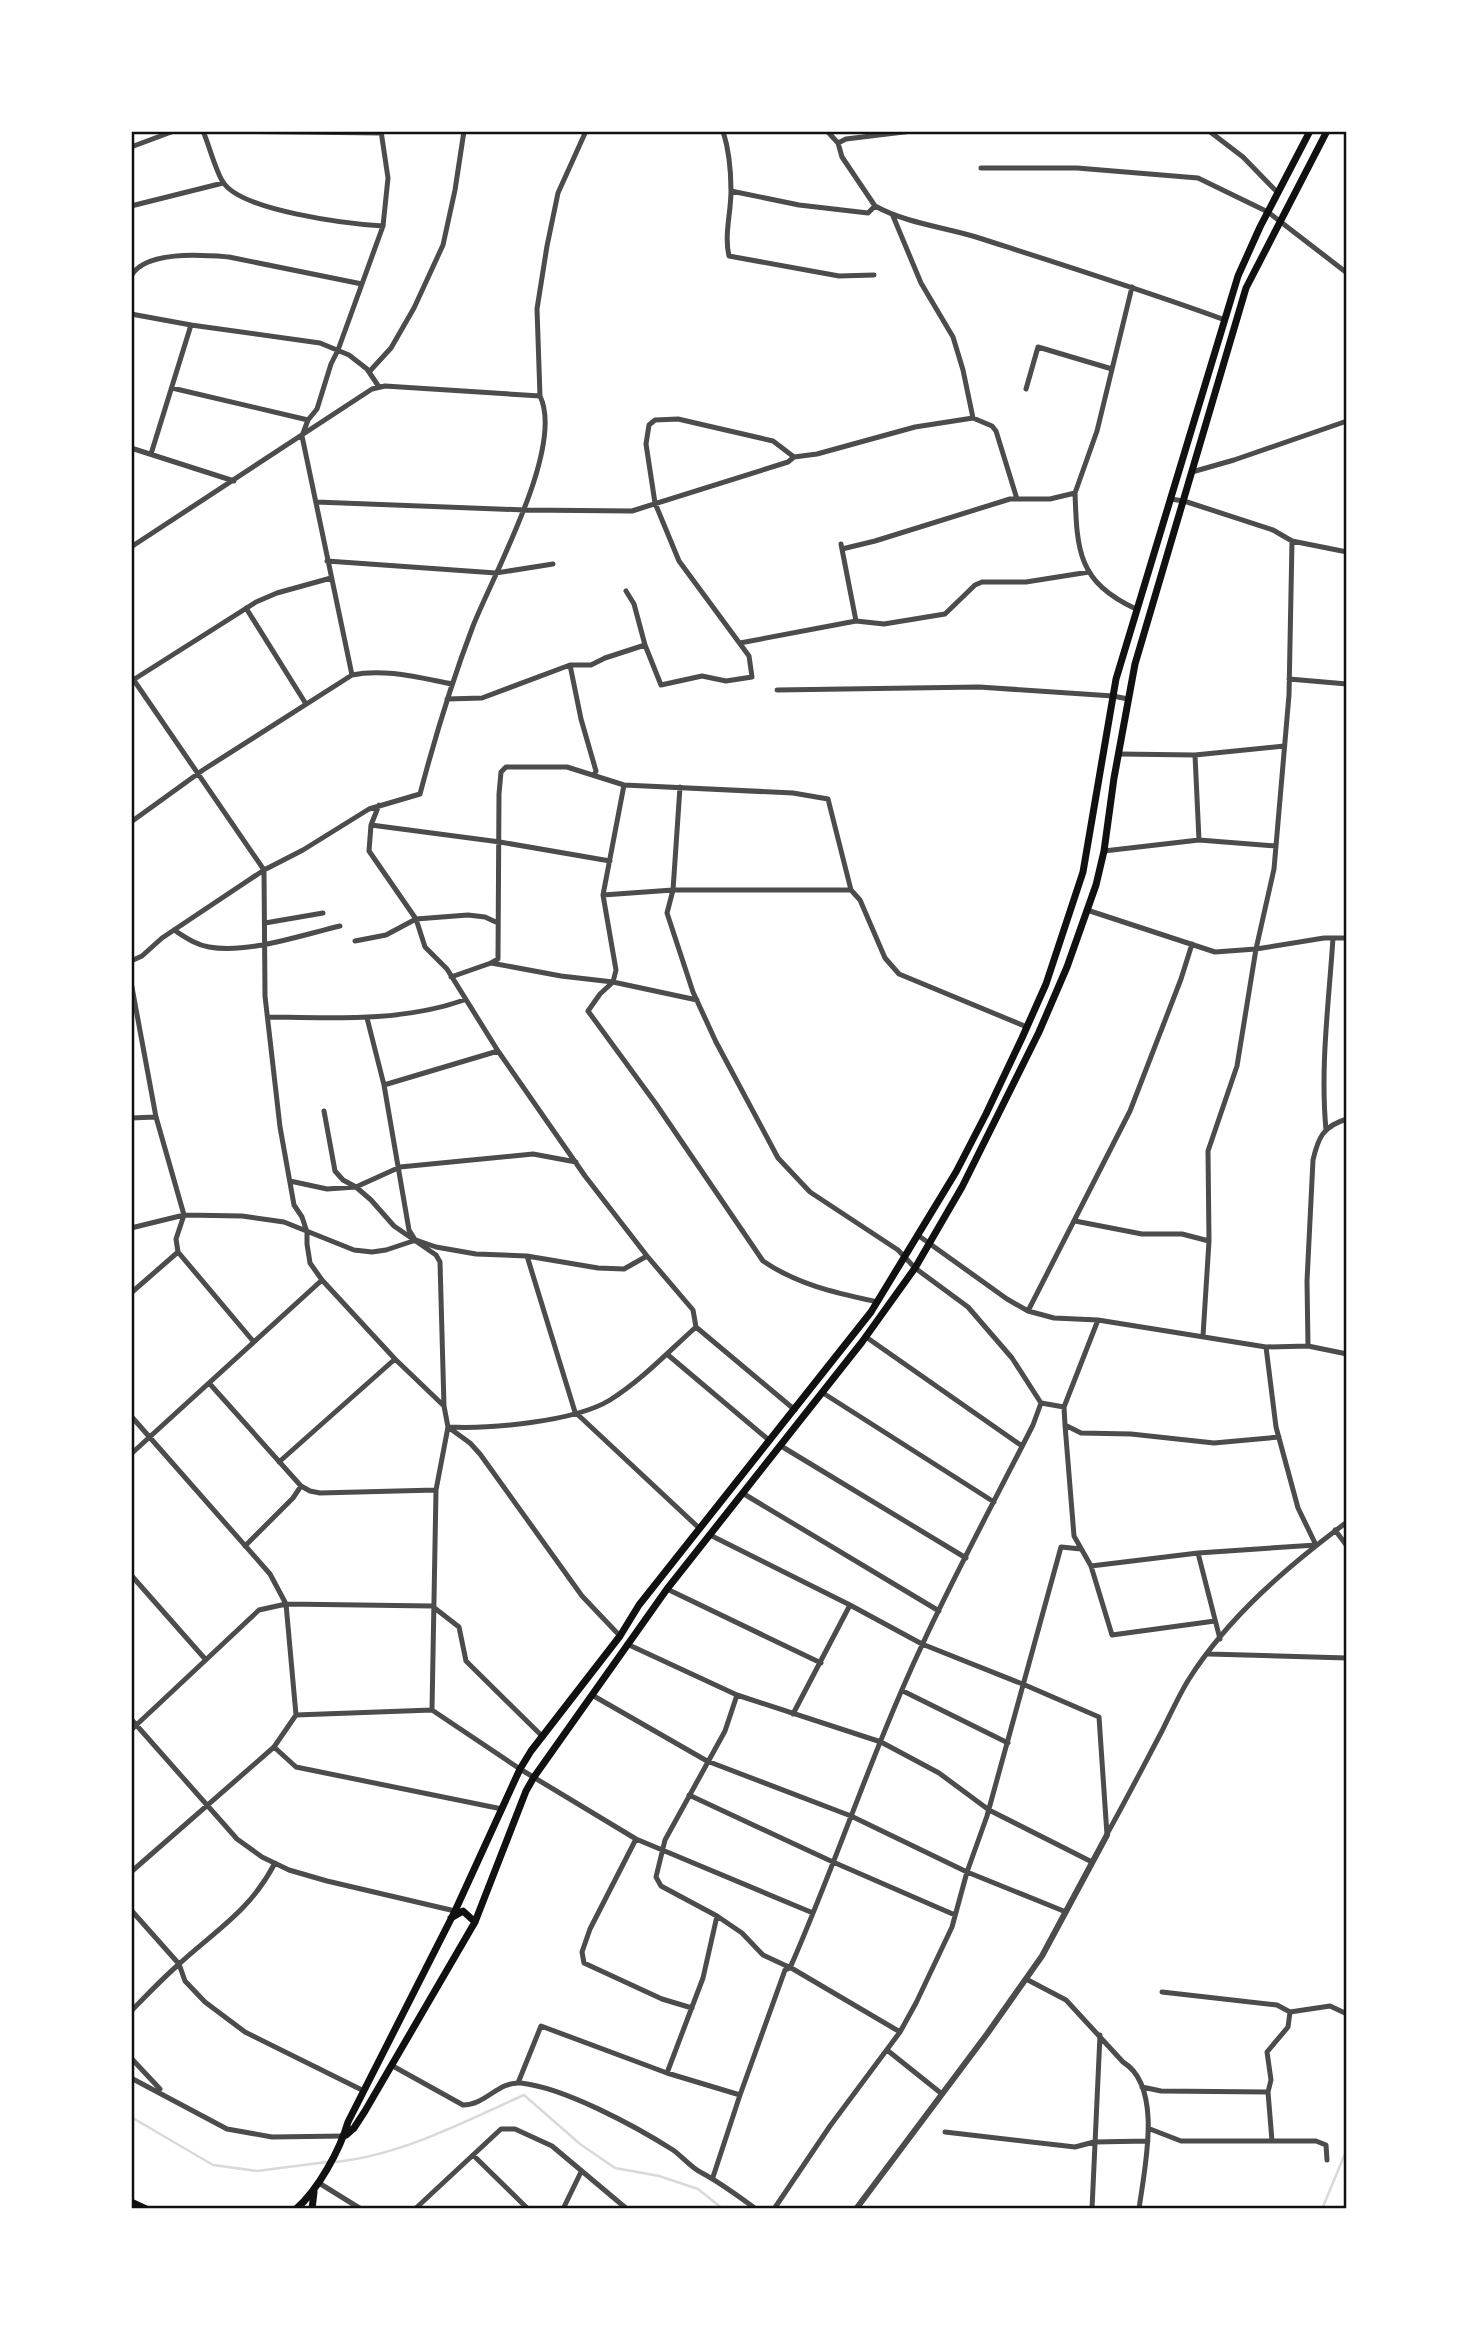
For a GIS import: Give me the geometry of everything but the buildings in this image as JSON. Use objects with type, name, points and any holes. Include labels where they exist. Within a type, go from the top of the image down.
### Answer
[{"type":"main road","points":[[296,2209],[319,2183],[344,2136],[348,2122],[453,1914],[520,1769],[620,1636],[639,1605],[878,1302],[907,1257],[986,1114],[1046,985],[1083,872],[1113,696],[1136,609],[1238,275],[1310,131]]},
{"type":"main road","points":[[344,2136],[354,2128],[365,2111],[475,1922],[526,1791],[534,1777],[667,1589],[823,1393],[915,1268],[961,1187],[1038,1032],[1067,967],[1096,885],[1135,664],[1246,288],[1317,155],[1327,131]]},
{"type":"main road","points":[[453,1914],[463,1911],[475,1922]]},
{"type":"main road","points":[[312,2209],[314,2190]]},
{"type":"main road","points":[[304,2209],[308,2198]]},
{"type":"main road","points":[[131,2202],[146,2209]]},
{"type":"street","points":[[131,147],[174,131]]},
{"type":"street","points":[[203,131],[223,183],[242,198],[333,222],[383,226]]},
{"type":"street","points":[[213,131],[381,132],[388,178],[383,226],[317,409],[308,420],[302,436],[352,675]]},
{"type":"street","points":[[369,372],[397,338],[443,245],[464,131]]},
{"type":"street","points":[[131,961],[264,870],[379,804],[420,794],[452,684],[474,625],[525,510],[542,445],[545,405],[540,396],[537,309],[558,193],[586,131]]},
{"type":"street","points":[[723,131],[728,147],[731,191],[726,243],[729,256],[839,276],[874,275]]},
{"type":"street","points":[[827,131],[838,143],[842,157],[875,206],[893,216],[946,228],[1132,286],[1225,320]]},
{"type":"street","points":[[838,143],[846,139],[912,131]]},
{"type":"street","points":[[1209,131],[1243,157],[1278,193]]},
{"type":"street","points":[[981,168],[1077,168],[1198,178],[1268,212],[1347,273]]},
{"type":"street","points":[[131,206],[223,183]]},
{"type":"street","points":[[731,191],[799,205],[868,214],[875,206]]},
{"type":"street","points":[[893,216],[921,283],[953,337],[973,418]]},
{"type":"street","points":[[131,276],[142,264],[154,260],[212,255],[362,284]]},
{"type":"street","points":[[1132,286],[1097,431],[1075,493],[1077,541],[1089,572],[1099,587],[1136,609]]},
{"type":"street","points":[[131,314],[320,343],[349,355],[369,372],[379,387]]},
{"type":"street","points":[[151,454],[191,325]]},
{"type":"street","points":[[1026,389],[1038,347],[1112,369]]},
{"type":"street","points":[[172,388],[308,420]]},
{"type":"street","points":[[131,547],[372,389],[437,388],[540,396]]},
{"type":"street","points":[[316,502],[632,511],[788,462],[794,457],[817,454],[915,427],[973,418],[992,426],[996,431],[1017,499]]},
{"type":"street","points":[[626,591],[634,604],[645,645],[661,684],[702,676],[726,681],[752,677],[749,656],[679,561],[655,503],[646,444],[649,425],[655,420],[678,419],[773,441],[794,457]]},
{"type":"street","points":[[1192,472],[1347,421]]},
{"type":"street","points":[[131,448],[234,481]]},
{"type":"street","points":[[856,621],[841,547],[875,541],[1010,499],[1050,499],[1075,493]]},
{"type":"street","points":[[1170,499],[1273,530],[1293,541],[1347,552]]},
{"type":"street","points":[[1203,1336],[1209,1241],[1208,1151],[1237,1066],[1256,949],[1274,869],[1289,679],[1293,541]]},
{"type":"street","points":[[327,561],[496,573],[553,564]]},
{"type":"street","points":[[740,643],[856,621],[884,624],[944,614],[975,584],[1026,582],[1089,572]]},
{"type":"street","points":[[331,578],[278,593],[246,608],[132,679],[264,870],[265,996],[280,1127],[293,1205],[302,1217],[307,1232],[306,1244],[310,1263],[322,1280],[395,1359],[444,1406]]},
{"type":"street","points":[[246,608],[306,704]]},
{"type":"street","points":[[447,699],[482,698],[570,665],[592,665],[645,645]]},
{"type":"street","points":[[570,665],[581,719],[596,771],[594,775]]},
{"type":"street","points":[[131,822],[198,774],[352,675],[365,672],[399,675],[452,684]]},
{"type":"street","points":[[1289,679],[1347,684]]},
{"type":"street","points":[[777,690],[979,687],[1128,699]]},
{"type":"street","points":[[1119,754],[1195,755],[1284,746]]},
{"type":"street","points":[[1195,755],[1199,840]]},
{"type":"street","points":[[451,978],[498,959],[501,772],[506,767],[567,767],[624,785],[793,793],[828,799],[851,890],[860,900],[885,958],[899,974],[1027,1027]]},
{"type":"street","points":[[624,785],[603,895],[616,970],[613,982],[588,1011],[656,1104],[763,1261],[779,1272],[815,1288],[878,1302]]},
{"type":"street","points":[[680,787],[673,890],[667,912],[697,1000],[778,1158],[810,1192],[907,1257],[915,1268],[968,1307],[1012,1358],[1041,1404]]},
{"type":"street","points":[[379,804],[371,825],[369,851],[416,919],[425,947],[447,969],[498,1051],[576,1162],[647,1256],[693,1310],[696,1327],[795,1410]]},
{"type":"street","points":[[371,825],[500,842],[610,861]]},
{"type":"street","points":[[1104,851],[1199,840],[1276,846]]},
{"type":"street","points":[[603,895],[673,890],[851,890]]},
{"type":"street","points":[[1087,910],[1215,952],[1334,938],[1347,939]]},
{"type":"street","points":[[265,923],[323,912]]},
{"type":"street","points":[[355,941],[386,935],[416,919],[468,915],[485,917],[498,923]]},
{"type":"street","points":[[174,930],[192,942],[209,947],[239,948],[340,926]]},
{"type":"street","points":[[1326,1130],[1323,1103],[1324,1068],[1334,938]]},
{"type":"street","points":[[1028,1311],[1130,1111],[1192,944]]},
{"type":"street","points":[[491,963],[613,982],[697,1000]]},
{"type":"street","points":[[131,982],[156,1117],[184,1215],[176,1239],[178,1252],[253,1341]]},
{"type":"street","points":[[268,1017],[367,1018],[443,1007],[464,1000]]},
{"type":"street","points":[[367,1018],[384,1085],[409,1230],[416,1240]]},
{"type":"street","points":[[384,1085],[498,1051]]},
{"type":"street","points":[[324,1111],[335,1171],[343,1180],[356,1187],[394,1226],[436,1255],[440,1262],[444,1406],[448,1427],[436,1490],[432,1710]]},
{"type":"street","points":[[131,1118],[156,1117]]},
{"type":"street","points":[[1308,1346],[1307,1282],[1313,1160],[1317,1141],[1326,1130],[1347,1119]]},
{"type":"street","points":[[290,1181],[327,1189],[356,1187],[400,1167],[533,1154],[576,1162]]},
{"type":"street","points":[[131,1227],[184,1215],[242,1216],[284,1222],[355,1250],[372,1252],[416,1240],[436,1247],[476,1254],[527,1256],[598,1268],[624,1269],[647,1256]]},
{"type":"street","points":[[1075,1221],[1142,1234],[1182,1234],[1209,1241]]},
{"type":"street","points":[[919,1236],[1028,1311],[1054,1318],[1098,1321],[1266,1347],[1308,1346],[1347,1354]]},
{"type":"street","points":[[131,1293],[178,1252]]},
{"type":"street","points":[[527,1256],[575,1412],[699,1528]]},
{"type":"street","points":[[131,1454],[322,1280]]},
{"type":"street","points":[[1098,1321],[1064,1407],[1074,1536],[1091,1566],[1112,1635],[1216,1621]]},
{"type":"street","points":[[448,1427],[522,1424],[609,1401],[668,1355],[696,1327]]},
{"type":"street","points":[[866,1337],[1022,1446]]},
{"type":"street","points":[[1266,1347],[1279,1437],[1298,1508],[1316,1545]]},
{"type":"street","points":[[668,1355],[770,1441]]},
{"type":"street","points":[[279,1462],[395,1359]]},
{"type":"street","points":[[209,1383],[301,1486],[320,1493],[436,1490]]},
{"type":"street","points":[[823,1393],[994,1502]]},
{"type":"street","points":[[1041,1404],[1064,1407]]},
{"type":"street","points":[[713,2178],[785,1970],[790,1968],[922,1644],[1041,1404]]},
{"type":"street","points":[[131,1416],[270,1574],[286,1604],[296,1715],[274,1747],[131,1872]]},
{"type":"street","points":[[1065,1425],[1081,1433],[1131,1434],[1214,1443],[1279,1437]]},
{"type":"street","points":[[448,1427],[480,1454],[582,1596],[620,1636]]},
{"type":"street","points":[[781,1446],[965,1558]]},
{"type":"street","points":[[245,1546],[293,1498],[301,1486]]},
{"type":"street","points":[[744,1494],[939,1611]]},
{"type":"street","points":[[856,2209],[1042,1956],[1190,1679],[1236,1618],[1316,1545],[1347,1521]]},
{"type":"street","points":[[1335,1530],[1347,1546]]},
{"type":"street","points":[[710,1535],[922,1644],[1099,1717],[1107,1835]]},
{"type":"street","points":[[1091,1566],[1198,1553],[1316,1545]]},
{"type":"street","points":[[774,2209],[830,2126],[900,2032],[942,1950],[989,1810],[1061,1548],[1081,1549]]},
{"type":"street","points":[[1198,1553],[1220,1639]]},
{"type":"street","points":[[131,1575],[206,1660]]},
{"type":"street","points":[[667,1589],[821,1662]]},
{"type":"street","points":[[134,1728],[259,1610],[286,1604],[432,1606],[459,1627],[466,1661],[542,1737]]},
{"type":"street","points":[[793,1714],[850,1605]]},
{"type":"street","points":[[627,1644],[737,1695],[881,1742],[939,1773],[989,1810],[1092,1862]]},
{"type":"street","points":[[1209,1654],[1347,1658]]},
{"type":"street","points":[[903,1691],[1008,1743]]},
{"type":"street","points":[[592,1695],[707,1761],[851,1816],[967,1872],[1066,1912]]},
{"type":"street","points":[[737,1695],[725,1731],[665,1840],[656,1877],[661,1886],[716,1916],[742,1934],[763,1955],[900,2032]]},
{"type":"street","points":[[296,1715],[432,1710],[520,1769],[636,1839],[813,1913]]},
{"type":"street","points":[[131,1719],[134,1728],[237,1839],[275,1863],[327,1881],[453,1914]]},
{"type":"street","points":[[274,1747],[296,1767],[502,1809]]},
{"type":"street","points":[[689,1795],[955,1915]]},
{"type":"street","points":[[636,1839],[590,1929],[582,1952],[584,1963],[662,1999],[692,2008]]},
{"type":"street","points":[[131,2011],[178,1964],[235,1918],[266,1880],[275,1863]]},
{"type":"street","points":[[131,1910],[178,1964],[186,1981],[205,2002],[245,2032],[363,2091]]},
{"type":"street","points":[[667,2073],[703,1978],[716,1916]]},
{"type":"street","points":[[1026,1979],[1066,2000],[1123,2062],[1133,2068],[1142,2087],[1150,2129],[1139,2209]]},
{"type":"street","points":[[1162,1992],[1277,2005],[1290,2012],[1330,2006],[1347,2014]]},
{"type":"street","points":[[1272,2141],[1268,2092],[1271,2080],[1266,2052],[1288,2027],[1290,2012]]},
{"type":"street","points":[[518,2083],[541,2026],[667,2073],[740,2095]]},
{"type":"street","points":[[1093,2209],[1100,2035]]},
{"type":"street","points":[[887,2050],[942,2094]]},
{"type":"street","points":[[131,2058],[165,2095]]},
{"type":"street","points":[[391,2065],[463,2105],[476,2105],[501,2087],[518,2083],[570,2096],[662,2143],[701,2173],[713,2178],[756,2209]]},
{"type":"street","points":[[131,2078],[227,2129],[272,2137],[344,2136]]},
{"type":"street","points":[[1142,2087],[1161,2091],[1268,2092]]},
{"type":"street","points":[[415,2209],[501,2129],[515,2129],[552,2146],[626,2209]]},
{"type":"street","points":[[1150,2129],[1181,2141],[1316,2141],[1326,2145],[1327,2160]]},
{"type":"street","points":[[945,2132],[1074,2147],[1094,2142],[1148,2141]]},
{"type":"street","points":[[473,2155],[528,2209]]},
{"type":"street","points":[[563,2209],[581,2172]]},
{"type":"street","points":[[319,2183],[361,2209]]},
{"type":"street","points":[[863,2199],[866,2209]]},
{"type":"waterway","points":[[334,2162],[359,2159],[407,2145],[524,2095],[580,2144],[615,2168],[659,2176],[698,2189],[723,2209]]},
{"type":"waterway","points":[[131,2117],[213,2165],[257,2171],[327,2162]]},
{"type":"waterway","points":[[1322,2209],[1347,2149]]}]
